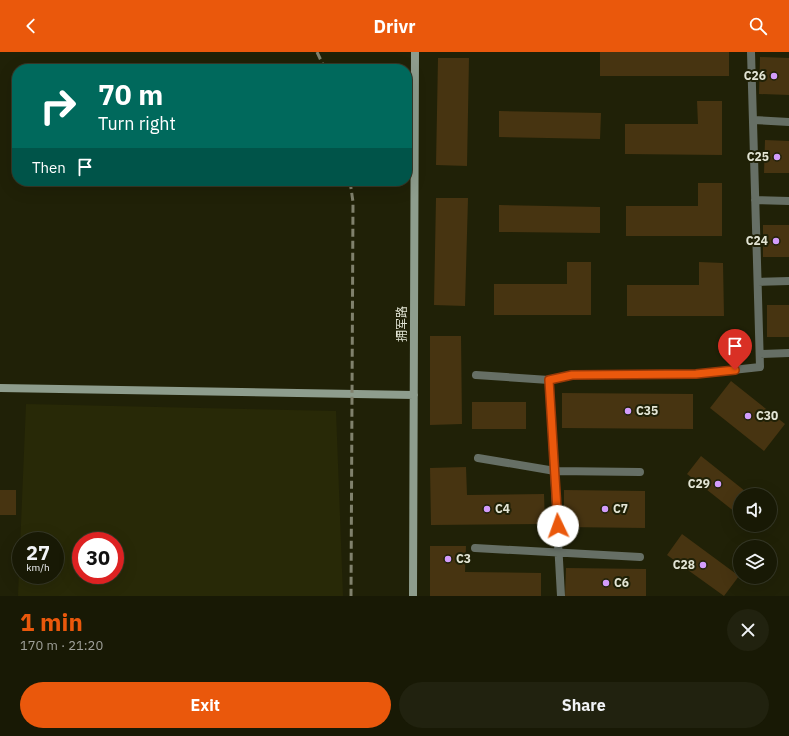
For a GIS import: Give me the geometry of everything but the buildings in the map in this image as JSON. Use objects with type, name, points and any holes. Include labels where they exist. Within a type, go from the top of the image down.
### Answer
[{"type":"main road","name":"拥军路","points":[[413,596],[415,52]]},
{"type":"main road","points":[[0,388],[414,395]]},
{"type":"street","points":[[476,375],[549,380],[572,375],[696,374],[760,367],[751,52]]},
{"type":"street","points":[[753,120],[789,122]]},
{"type":"street","points":[[755,200],[789,201]]},
{"type":"street","points":[[758,282],[789,281]]},
{"type":"street","points":[[760,354],[789,352]]},
{"type":"street","points":[[549,380],[561,596]]},
{"type":"street","points":[[478,458],[555,471],[640,472]]},
{"type":"street","points":[[475,548],[640,557]]},
{"type":"shaded area","points":[[26,404],[336,411],[343,596],[18,596],[18,584],[64,584],[64,532],[21,532]]},
{"type":"railway","points":[[317,52],[323,64]]},
{"type":"railway","points":[[351,186],[353,202],[351,596]]},
{"type":"place","name":"C26","points":[[774,76]]},
{"type":"place","name":"C25","points":[[777,157]]},
{"type":"place","name":"C24","points":[[776,241]]},
{"type":"place","name":"C35","points":[[628,411]]},
{"type":"place","name":"C30","points":[[748,416]]},
{"type":"place","name":"C29","points":[[718,484]]},
{"type":"place","name":"C4","points":[[487,509]]},
{"type":"place","name":"C7","points":[[605,509]]},
{"type":"place","name":"C3","points":[[448,559]]},
{"type":"place","name":"C28","points":[[703,565]]},
{"type":"place","name":"C6","points":[[606,583]]},
{"type":"route","points":[[558,526],[549,380],[572,375],[696,374],[735,370]]}]
